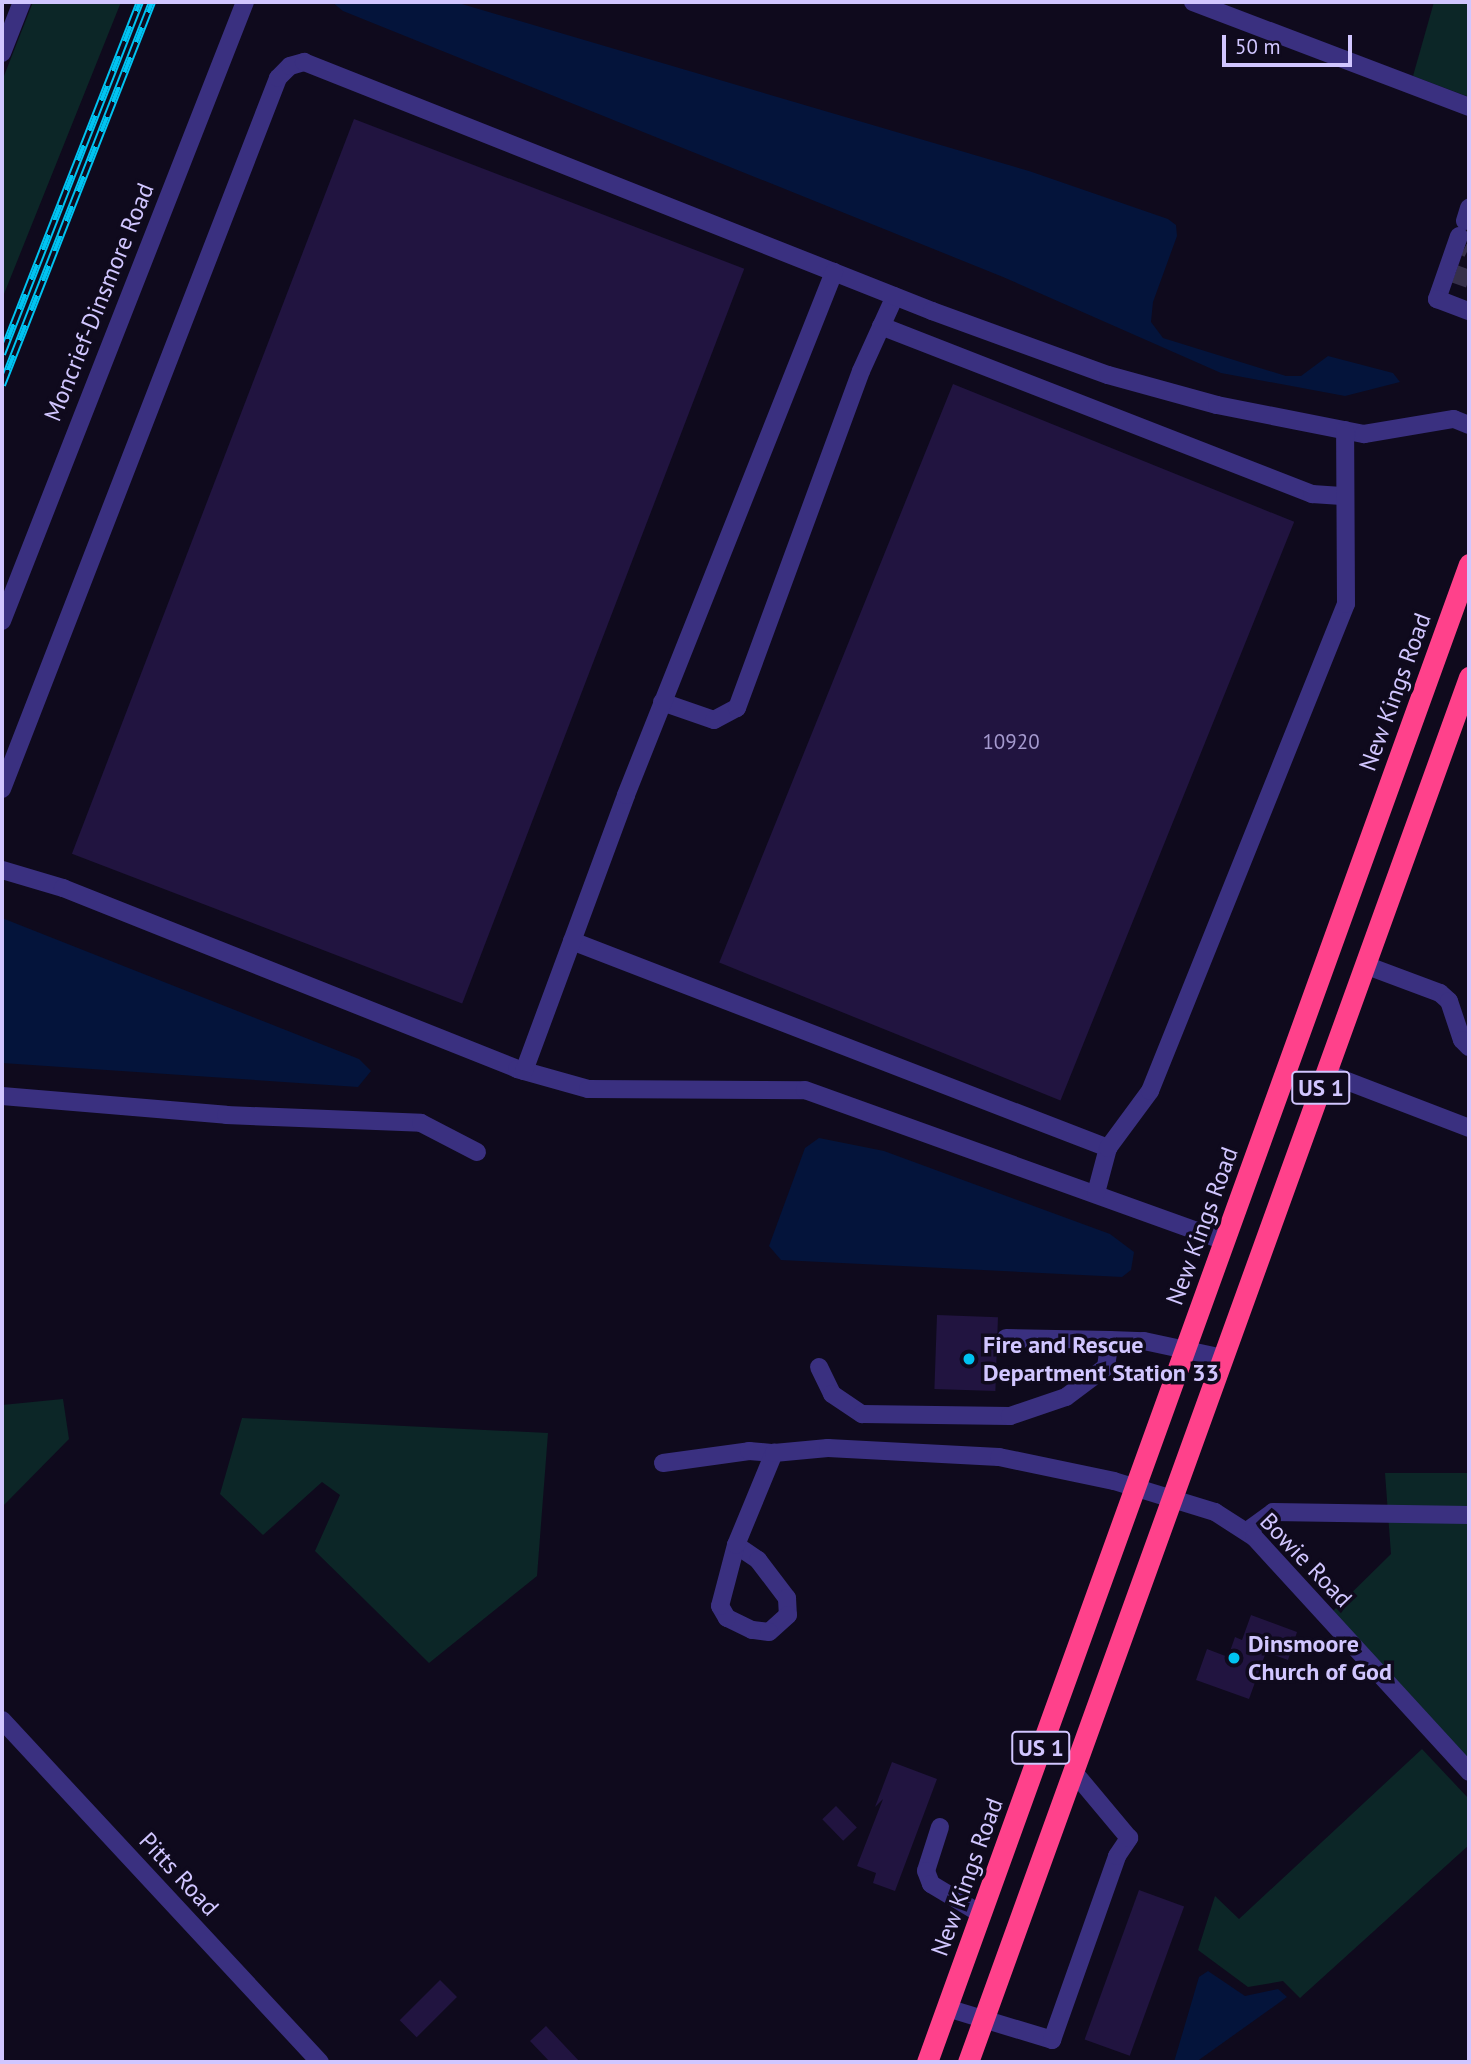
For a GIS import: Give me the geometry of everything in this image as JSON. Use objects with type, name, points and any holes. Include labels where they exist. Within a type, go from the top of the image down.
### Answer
[{"type":"highway","name":"New Kings Road","points":[[928,2062],[1469,564]]},
{"type":"highway","name":"US 1","points":[[968,2062],[1469,677]]},
{"type":"street","points":[[2,53],[22,2]]},
{"type":"street","name":"Moncrief-Dinsmore Road","points":[[2,621],[246,2]]},
{"type":"street","points":[[1193,2],[1469,107]]},
{"type":"street","points":[[2,789],[278,78],[290,66],[304,62],[895,296],[1108,375],[1217,405],[1364,434],[1454,419],[1469,425]]},
{"type":"street","points":[[1464,227],[1451,272],[1437,299],[1469,311]]},
{"type":"street","points":[[524,1071],[662,702],[834,272]]},
{"type":"street","points":[[662,702],[714,720],[737,708],[860,370],[895,296]]},
{"type":"street","points":[[881,326],[1310,492],[1342,496]]},
{"type":"street","points":[[1096,1193],[1108,1148],[1150,1091],[1346,604],[1342,496],[1345,430]]},
{"type":"street","points":[[2,870],[63,888],[524,1071],[588,1089],[805,1090],[1225,1241]]},
{"type":"street","points":[[572,941],[1108,1148]]},
{"type":"street","points":[[1365,965],[1440,993],[1449,1001],[1462,1040],[1469,1047]]},
{"type":"street","points":[[1326,1073],[1469,1128]]},
{"type":"street","points":[[2,1096],[226,1115],[421,1123],[477,1152]]},
{"type":"street","points":[[1006,1338],[1144,1341],[1223,1358]]},
{"type":"street","points":[[819,1367],[832,1394],[862,1414],[1010,1416],[1066,1397],[1106,1367],[1110,1340]]},
{"type":"street","name":"Bowie Road","points":[[663,1463],[748,1451],[774,1453],[828,1448],[999,1457],[1065,1468],[1215,1512],[1247,1531],[1469,1772]]},
{"type":"street","points":[[736,1545],[758,1560],[787,1598],[788,1615],[769,1632],[752,1630],[727,1618],[720,1606],[736,1545],[774,1453]]},
{"type":"street","points":[[1247,1531],[1273,1512],[1469,1515]]},
{"type":"street","name":"Pitts Road","points":[[2,1720],[320,2062]]},
{"type":"street","points":[[947,2008],[1052,2040],[1129,1834],[1073,1771]]},
{"type":"street","points":[[940,1826],[926,1871],[931,1884],[981,1914]]},
{"type":"green space","points":[[33,2],[121,2],[2,299],[2,81]]},
{"type":"green space","points":[[1434,2],[1469,2],[1469,97],[1413,76]]},
{"type":"green space","points":[[63,1399],[69,1439],[2,1507],[2,1405]]},
{"type":"green space","points":[[242,1418],[548,1433],[537,1576],[429,1663],[315,1551],[340,1495],[322,1482],[263,1535],[220,1494]]},
{"type":"green space","points":[[1385,1473],[1469,1473],[1469,1760],[1332,1612],[1391,1554]]},
{"type":"green space","points":[[1422,1749],[1469,1799],[1469,1845],[1300,1998],[1283,1981],[1248,1987],[1198,1950],[1215,1896],[1239,1919]]},
{"type":"water","points":[[332,2],[455,2],[1029,171],[1168,219],[1176,225],[1177,236],[1153,302],[1151,322],[1163,338],[1286,376],[1301,376],[1328,356],[1393,373],[1400,382],[1345,396],[1221,373],[1003,277],[343,11]]},
{"type":"water","points":[[2,918],[359,1059],[371,1071],[358,1087],[2,1063]]},
{"type":"water","points":[[819,1138],[884,1151],[1110,1234],[1134,1252],[1131,1270],[1122,1277],[781,1260],[769,1246],[805,1148]]},
{"type":"water","points":[[1208,1971],[1245,1996],[1278,1989],[1287,1997],[1196,2062],[1174,2062],[1199,1977]]},
{"type":"building","points":[[354,119],[744,269],[462,1004],[72,854]]},
{"type":"building","points":[[953,384],[1294,522],[1060,1100],[719,963]]},
{"type":"building","points":[[937,1315],[998,1317],[995,1391],[934,1389]]},
{"type":"building","name":"Dinsmoore Church of God","points":[[1251,1615],[1297,1632],[1288,1660],[1266,1652],[1249,1699],[1196,1680],[1207,1649],[1228,1657],[1235,1637],[1242,1640]]},
{"type":"building","points":[[892,1762],[937,1779],[895,1891],[873,1883],[876,1873],[857,1866],[883,1799],[875,1807]]},
{"type":"building","points":[[836,1806],[857,1828],[843,1841],[822,1819]]},
{"type":"building","points":[[1139,1890],[1184,1906],[1130,2056],[1085,2039]]},
{"type":"building","points":[[440,1980],[457,1997],[417,2037],[400,2020]]},
{"type":"building","points":[[546,2026],[580,2062],[550,2062],[530,2041]]},
{"type":"tunnel","points":[[1465,247],[1469,249]]},
{"type":"tunnel","points":[[1455,274],[1469,279]]},
{"type":"railway","points":[[2,354],[140,2]]},
{"type":"railway","points":[[2,385],[152,2]]},
{"type":"place","name":"Fire and Rescue Department Station 33","points":[[969,1359]]},
{"type":"place","name":"Dinsmoore Church of God","points":[[1234,1658]]}]
